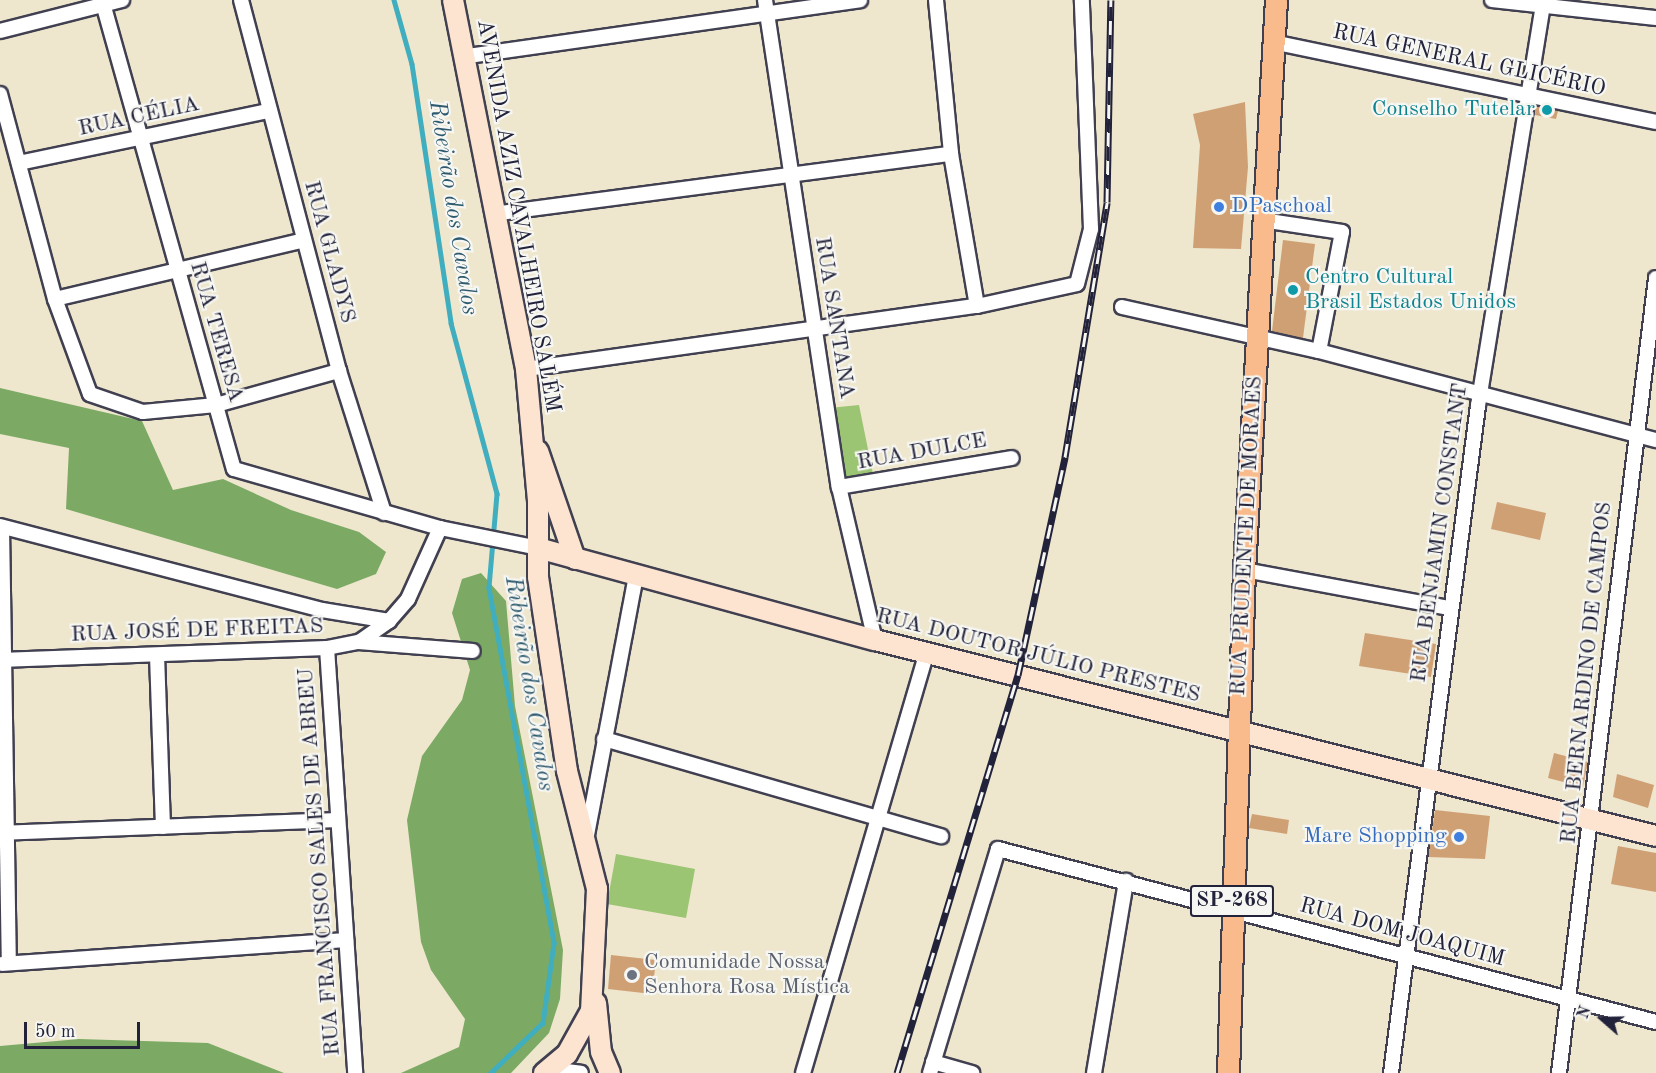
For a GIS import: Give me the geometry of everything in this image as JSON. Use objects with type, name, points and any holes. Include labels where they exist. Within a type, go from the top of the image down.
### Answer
[{"type":"main road","name":"AVENIDA AZIZ CAVALHEIRO SALÉM","points":[[453,0],[468,56],[493,214],[526,369],[534,442],[538,548],[567,771],[586,835],[597,890],[595,990]]},
{"type":"main road","name":"RUA PRUDENTE DE MORAES","points":[[1228,1073],[1244,570],[1276,0]]},
{"type":"main road","points":[[534,442],[551,478],[575,559]]},
{"type":"main road","name":"RUA DOUTOR JÚLIO PRESTES","points":[[538,548],[875,640],[1238,730],[1426,781],[1656,836]]},
{"type":"main road","points":[[547,1071],[583,1032],[595,990]]},
{"type":"main road","points":[[595,990],[601,1052],[610,1073]]},
{"type":"street","points":[[0,31],[103,2],[122,0]]},
{"type":"street","name":"RUA GLADYS","points":[[241,0],[268,111],[339,371],[384,513]]},
{"type":"street","points":[[468,56],[766,7],[860,0]]},
{"type":"street","points":[[936,0],[951,154],[977,306]]},
{"type":"street","points":[[526,369],[977,306],[1077,284],[1091,229],[1082,0]]},
{"type":"street","points":[[1492,0],[1544,3],[1656,18]]},
{"type":"street","name":"RUA TERESA","points":[[103,2],[138,140],[234,469],[384,513],[440,528],[476,534]]},
{"type":"street","name":"RUA BENJAMIN CONSTANT","points":[[1390,1073],[1426,781],[1480,398],[1533,93],[1544,3]]},
{"type":"street","name":"RUA SANTANA","points":[[766,7],[839,487],[875,640]]},
{"type":"street","name":"RUA GENERAL GLICÉRIO","points":[[1273,42],[1533,93],[1656,122]]},
{"type":"street","points":[[0,94],[55,299],[90,394],[143,412],[216,405],[339,371]]},
{"type":"street","name":"RUA CÉLIA","points":[[19,163],[138,140],[268,111]]},
{"type":"street","points":[[493,214],[791,177],[951,154]]},
{"type":"street","points":[[1262,220],[1342,232],[1318,351]]},
{"type":"street","points":[[55,299],[304,240]]},
{"type":"street","name":"RUA BERNARDINO DE CAMPOS","points":[[1559,1073],[1593,821],[1634,435],[1656,278]]},
{"type":"street","points":[[1122,307],[1318,351],[1480,398],[1656,441]]},
{"type":"street","name":"RUA DULCE","points":[[839,487],[1012,458]]},
{"type":"street","points":[[346,940],[4,964],[1,526],[322,610],[389,621]]},
{"type":"street","name":"RUA JOSÉ DE FREITAS","points":[[2,660],[327,648],[359,642],[389,621],[408,599],[440,528]]},
{"type":"street","name":"RUA DOUTOR JÚLIO PRESTES","points":[[476,534],[538,548]]},
{"type":"street","points":[[1244,570],[1450,608]]},
{"type":"street","points":[[586,835],[636,576]]},
{"type":"street","points":[[359,642],[473,651]]},
{"type":"street","name":"RUA FRANCISCO SALES DE ABREU","points":[[327,648],[355,1073]]},
{"type":"street","points":[[807,1071],[927,652]]},
{"type":"street","points":[[157,655],[163,827]]},
{"type":"street","points":[[604,739],[941,836]]},
{"type":"street","points":[[3,833],[338,820]]},
{"type":"street","name":"RUA DOM JOAQUIM","points":[[932,1067],[998,849],[1656,1022]]},
{"type":"street","points":[[1094,1073],[1126,881]]},
{"type":"street","points":[[932,1067],[972,1073]]},
{"type":"street","points":[[547,1071],[580,1073]]},
{"type":"green space","points":[[0,388],[142,421],[173,490],[223,479],[291,510],[359,532],[386,552],[376,574],[337,589],[66,509],[69,448],[0,434]]},
{"type":"green space","points":[[859,405],[873,474],[841,481],[829,408]]},
{"type":"green space","points":[[481,573],[506,601],[515,706],[563,950],[560,999],[549,1033],[511,1073],[401,1073],[459,1047],[465,1019],[431,970],[421,942],[407,820],[422,756],[462,700],[470,670],[452,613],[462,579]]},
{"type":"green space","points":[[616,854],[695,869],[686,918],[607,904]]},
{"type":"green space","points":[[79,1039],[208,1043],[284,1073],[0,1073],[0,1046]]},
{"type":"building","name":"DPaschoal","points":[[1245,102],[1248,167],[1241,249],[1193,248],[1200,145],[1193,114]]},
{"type":"building","name":"Conselho Tutelar","points":[[1536,106],[1558,111],[1556,119],[1535,115]]},
{"type":"building","name":"Centro Cultural Brasil Estados Unidos","points":[[1283,240],[1315,244],[1303,338],[1272,331]]},
{"type":"building","points":[[1497,502],[1546,513],[1540,540],[1491,529]]},
{"type":"building","points":[[1365,633],[1436,644],[1431,677],[1359,666]]},
{"type":"building","points":[[1554,753],[1588,762],[1583,787],[1548,778]]},
{"type":"building","points":[[1617,774],[1654,785],[1648,808],[1613,797]]},
{"type":"building","name":"Mare Shopping","points":[[1435,810],[1490,816],[1485,859],[1428,857]]},
{"type":"building","points":[[1252,814],[1289,820],[1287,834],[1249,828]]},
{"type":"building","points":[[1618,846],[1656,853],[1656,892],[1611,884]]},
{"type":"building","name":"Comunidade Nossa Senhora Rosa Mística","points":[[611,955],[656,960],[652,994],[608,989]]},
{"type":"waterway","name":"Ribeirão dos Cavalos","points":[[394,0],[412,64],[451,323],[497,494],[489,588],[554,943],[543,1023],[491,1073]]},
{"type":"railway","points":[[897,1073],[1018,675],[1065,457],[1107,202],[1111,0]]},
{"type":"place","name":"Conselho Tutelar","points":[[1547,110]]},
{"type":"place","name":"DPaschoal","points":[[1219,207]]},
{"type":"place","name":"Centro Cultural Brasil Estados Unidos","points":[[1293,290]]},
{"type":"place","name":"Mare Shopping","points":[[1459,837]]},
{"type":"place","name":"Comunidade Nossa Senhora Rosa Mística","points":[[632,975]]}]
